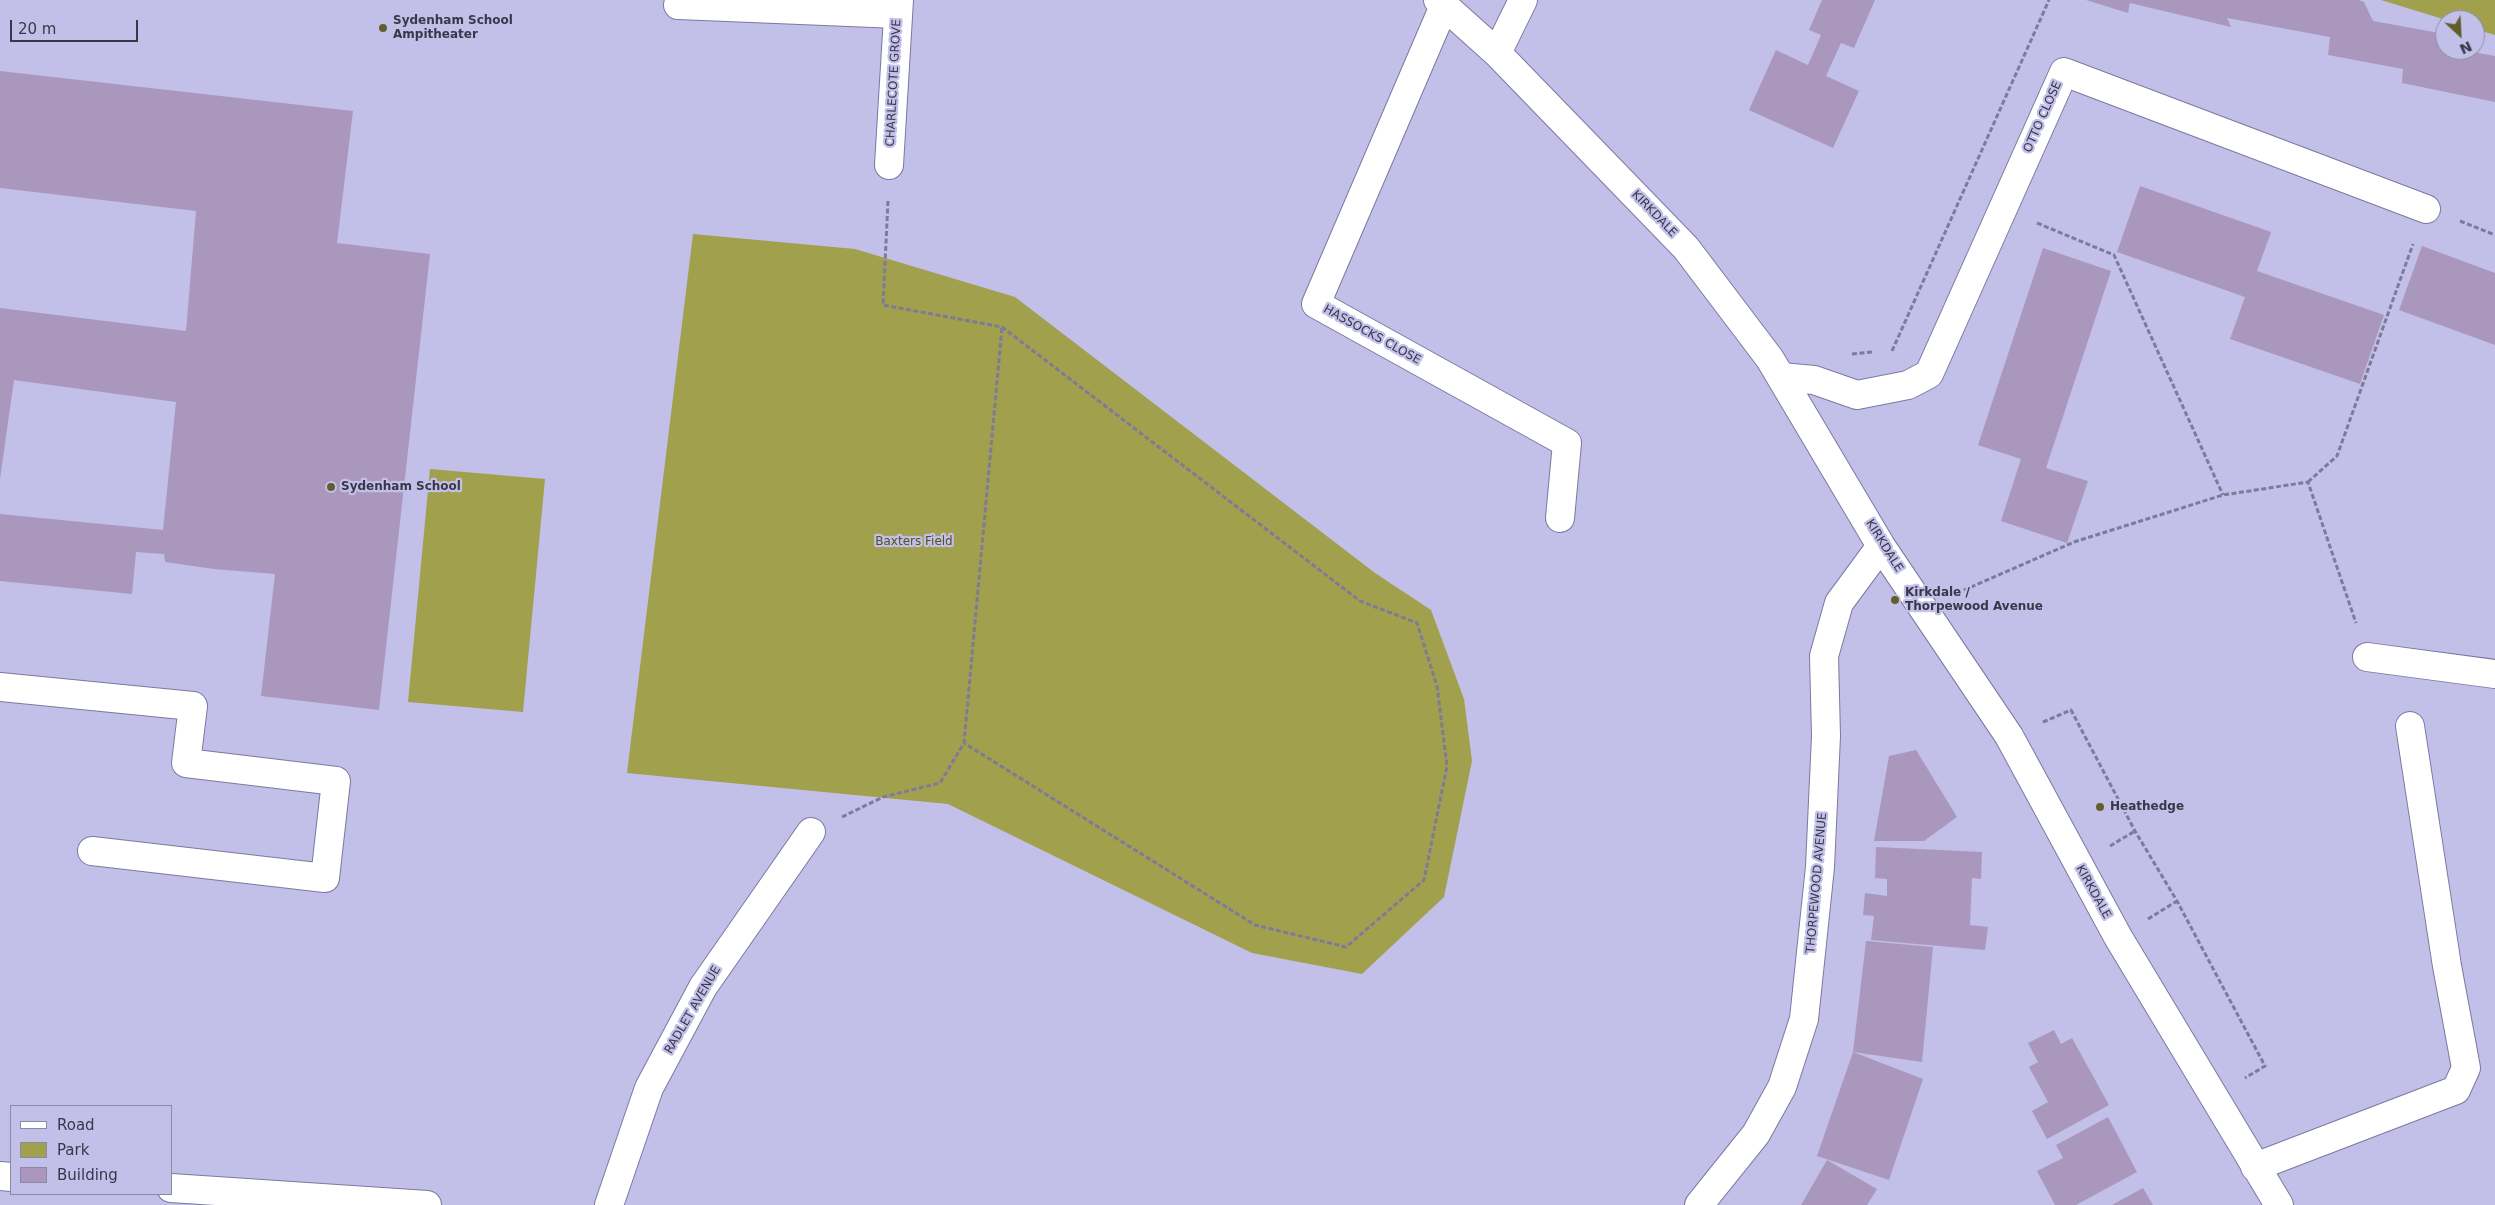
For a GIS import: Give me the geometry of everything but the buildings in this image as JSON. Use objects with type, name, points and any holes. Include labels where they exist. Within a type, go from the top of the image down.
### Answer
[{"type":"street","points":[[1497,53],[1523,0]]},
{"type":"street","name":"KIRKDALE","points":[[1441,3],[1497,53],[1686,248],[1781,377],[1881,546],[1924,607],[2009,736],[2118,937],[2279,1205]]},
{"type":"street","name":"HASSOCKS CLOSE","points":[[1441,3],[1316,304],[1567,442],[1560,518]]},
{"type":"street","points":[[678,6],[898,7]]},
{"type":"street","name":"CHARLECOTE GROVE","points":[[889,165],[898,7]]},
{"type":"street","name":"OTTO CLOSE","points":[[1781,377],[1814,380],[1858,395],[1908,385],[1928,374],[2064,72],[2426,208]]},
{"type":"street","name":"THORPEWOOD AVENUE","points":[[1699,1205],[1756,1134],[1782,1087],[1804,1019],[1820,867],[1826,736],[1824,656],[1839,603],[1881,546]]},
{"type":"street","points":[[2367,657],[2495,674]]},
{"type":"street","points":[[0,687],[193,706],[186,764],[336,781],[324,878],[92,851]]},
{"type":"street","points":[[2255,1167],[2456,1090],[2466,1068],[2447,966],[2410,726]]},
{"type":"street","name":"RADLET AVENUE","points":[[609,1205],[650,1088],[703,987],[811,832]]},
{"type":"street","points":[[172,1188],[427,1205]]},
{"type":"path","points":[[1845,354],[1892,351],[2049,0]]},
{"type":"path","points":[[889,165],[883,305],[1002,327],[1360,601],[1417,623],[1437,686],[1447,766],[1424,880],[1346,947],[1255,925],[964,743]]},
{"type":"path","points":[[2002,208],[2114,256],[2223,496]]},
{"type":"path","points":[[1924,607],[2074,542],[2223,496],[2308,482],[2337,456],[2426,208]]},
{"type":"path","points":[[811,832],[883,797],[940,783],[964,743],[1002,327]]},
{"type":"path","points":[[2308,482],[2367,657]]},
{"type":"path","points":[[2071,710],[2135,831],[2177,901],[2265,1066]]},
{"type":"green space","points":[[2381,0],[2495,0],[2495,35],[2485,32],[2485,10],[2435,10],[2435,17]]},
{"type":"green space","name":"Baxters Field","points":[[693,234],[855,249],[1015,297],[1375,573],[1431,610],[1464,699],[1472,761],[1444,897],[1362,974],[1252,953],[948,804],[627,773]]},
{"type":"green space","points":[[430,469],[545,479],[523,712],[408,702]]},
{"type":"place","name":"Sydenham School Ampitheater","points":[[383,28]]},
{"type":"place","name":"Sydenham School","points":[[331,487]]},
{"type":"place","name":"Kirkdale / Thorpewood Avenue","points":[[1895,600]]},
{"type":"place","name":"Heathedge","points":[[2100,807]]}]
